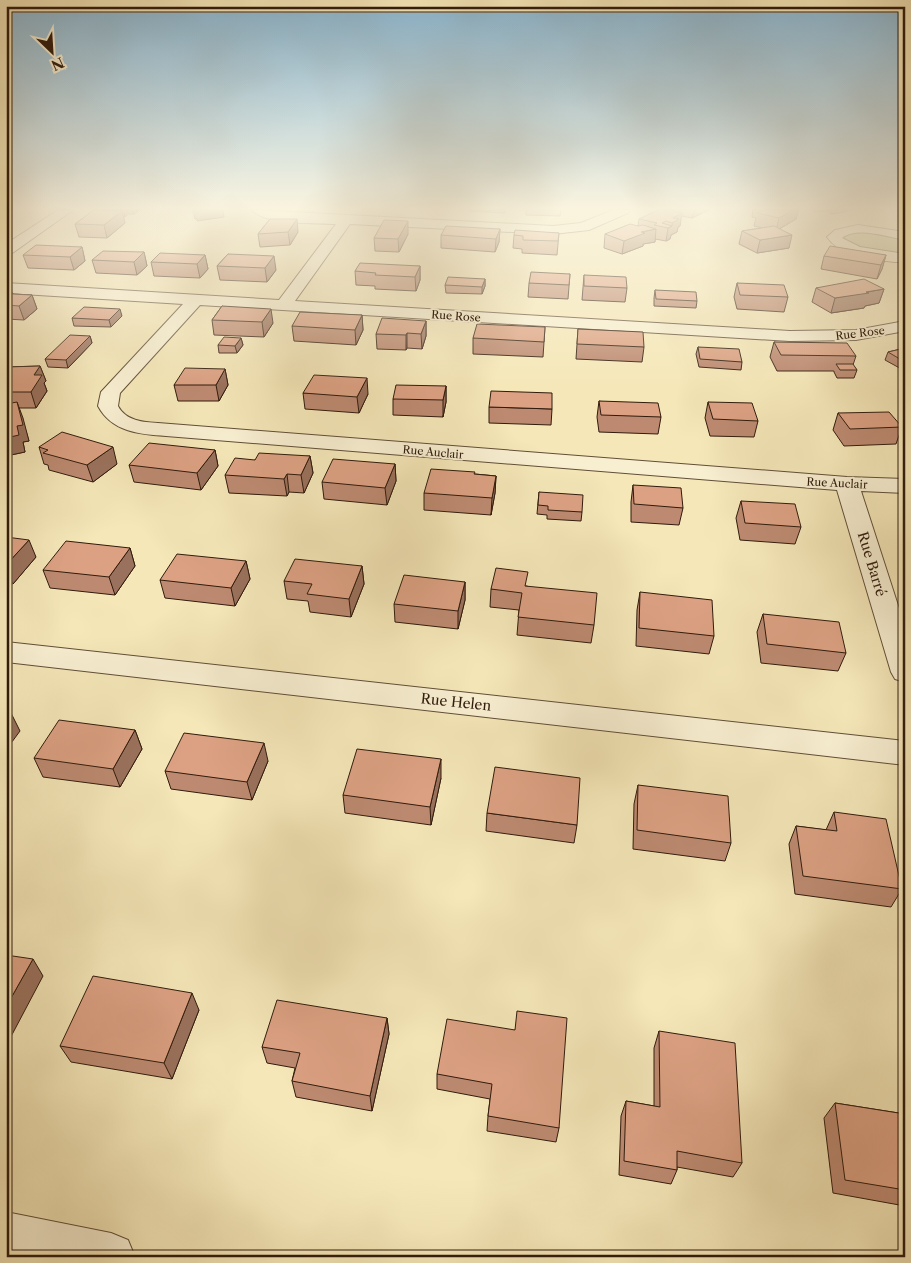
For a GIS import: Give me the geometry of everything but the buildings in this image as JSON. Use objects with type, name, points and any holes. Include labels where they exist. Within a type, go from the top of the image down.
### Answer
[{"type":"street","points":[[284,305],[310,269]]},
{"type":"street","name":"Rue Rose","points":[[6,288],[790,336],[856,335],[905,326]]},
{"type":"street","name":"Rue Auclair","points":[[195,300],[111,392],[108,406],[117,418],[137,426],[166,430],[847,484],[905,486]]},
{"type":"street","name":"Rue Barré","points":[[847,484],[905,672]]},
{"type":"street","name":"Rue Helen","points":[[6,652],[905,753]]},
{"type":"street","points":[[6,1236],[111,1257]]}]
